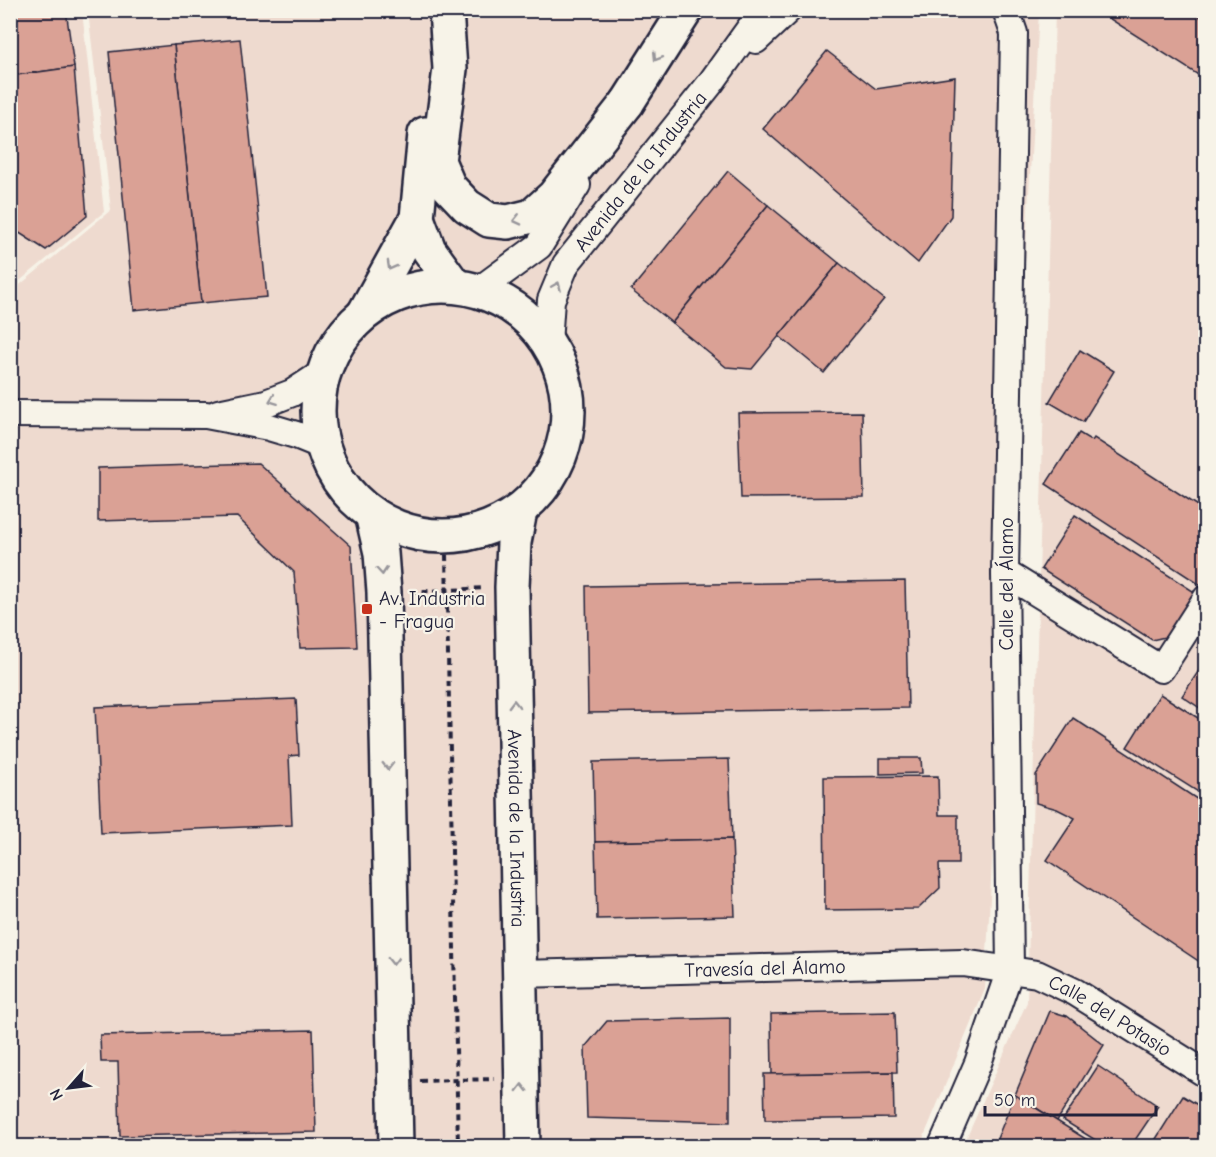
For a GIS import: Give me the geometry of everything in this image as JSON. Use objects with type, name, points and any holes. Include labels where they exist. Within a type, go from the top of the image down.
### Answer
[{"type":"main road","points":[[364,313],[392,296],[423,287],[467,288],[510,304],[548,343],[561,371],[569,402],[563,450],[548,481],[520,512],[485,530],[446,537],[407,531],[372,514],[342,484],[323,446],[318,409],[324,372],[340,340],[364,313],[417,218],[439,10]]},
{"type":"main road","points":[[446,10],[450,69],[438,161],[449,187],[467,207],[489,220],[508,222],[532,216],[554,196],[627,104],[686,10]]},
{"type":"main road","points":[[417,218],[429,250],[467,288]]},
{"type":"main road","name":"Avenida de la Industria","points":[[520,512],[514,542],[512,586],[523,1146]]},
{"type":"main road","points":[[372,514],[381,553],[384,592],[396,1146]]},
{"type":"street","name":"Avenida de la Industria","points":[[548,343],[551,300],[566,264],[710,84],[763,10]]},
{"type":"street","points":[[710,84],[788,10]]},
{"type":"street","name":"Calle del Álamo","points":[[942,1146],[978,1063],[1011,970],[1005,573],[1014,33],[1006,10]]},
{"type":"street","points":[[467,288],[539,246],[627,104]]},
{"type":"street","points":[[206,415],[266,403],[292,393],[324,372]]},
{"type":"street","points":[[10,414],[206,415],[269,427],[323,446]]},
{"type":"street","points":[[1005,573],[1161,669],[1206,599]]},
{"type":"street","name":"Travesía del Álamo","points":[[519,974],[963,963],[1011,970]]},
{"type":"street","name":"Calle del Potasio","points":[[1011,970],[1037,974],[1075,992],[1206,1074]]},
{"type":"path","points":[[446,555],[458,1146]]},
{"type":"path","points":[[384,592],[447,591],[512,586]]},
{"type":"path","points":[[396,1081],[522,1078]]},
{"type":"shaded area","points":[[11,11],[82,11],[104,212],[11,288]]},
{"type":"shaded area","points":[[88,11],[1039,11],[985,989],[920,1146],[11,1146],[10,293],[111,210]]},
{"type":"shaded area","points":[[1055,11],[1205,11],[1205,1146],[963,1146],[1027,1002]]},
{"type":"building","points":[[10,10],[66,10],[74,67],[10,76]]},
{"type":"building","points":[[1096,10],[1190,10],[1206,21],[1206,80]]},
{"type":"building","points":[[240,39],[267,297],[201,303],[174,45]]},
{"type":"building","points":[[174,45],[201,303],[134,310],[109,52]]},
{"type":"building","points":[[827,51],[876,89],[955,77],[951,216],[918,263],[763,129]]},
{"type":"building","points":[[74,67],[87,216],[46,250],[10,227],[10,76]]},
{"type":"building","points":[[728,171],[768,205],[672,323],[631,290]]},
{"type":"building","points":[[768,205],[839,263],[752,369],[726,367],[672,323]]},
{"type":"building","points":[[839,263],[884,299],[824,373],[779,336]]},
{"type":"building","points":[[1080,350],[1114,371],[1083,422],[1049,402]]},
{"type":"building","points":[[862,412],[864,497],[741,498],[738,413]]},
{"type":"building","points":[[1079,433],[1092,441],[1094,438],[1206,511],[1206,581],[1202,586],[1046,484]]},
{"type":"building","points":[[258,463],[351,546],[357,647],[300,648],[294,572],[237,517],[98,521],[98,468]]},
{"type":"building","points":[[1075,515],[1196,593],[1169,636],[1152,640],[1041,569]]},
{"type":"building","points":[[905,581],[908,708],[588,713],[586,586]]},
{"type":"building","points":[[1206,660],[1206,712],[1182,696]]},
{"type":"building","points":[[1160,694],[1206,723],[1206,797],[1127,747]]},
{"type":"building","points":[[296,699],[299,755],[289,756],[292,825],[101,833],[95,707]]},
{"type":"building","points":[[1073,718],[1206,805],[1206,960],[1203,964],[1047,860],[1075,818],[1057,809],[1036,803],[1036,775]]},
{"type":"building","points":[[880,758],[921,758],[922,773],[880,774]]},
{"type":"building","points":[[729,759],[732,839],[595,842],[593,762]]},
{"type":"building","points":[[938,776],[939,815],[958,815],[958,864],[939,864],[940,888],[918,909],[825,910],[824,777]]},
{"type":"building","points":[[732,839],[735,916],[597,919],[595,842]]},
{"type":"building","points":[[1050,1011],[1067,1016],[1104,1045],[1057,1121],[1015,1095]]},
{"type":"building","points":[[895,1012],[897,1072],[772,1074],[771,1014]]},
{"type":"building","points":[[730,1018],[730,1122],[587,1118],[585,1047],[607,1021]]},
{"type":"building","points":[[313,1030],[316,1132],[120,1136],[118,1062],[101,1062],[100,1035]]},
{"type":"building","points":[[1098,1066],[1158,1106],[1131,1146],[1105,1146],[1063,1120]]},
{"type":"building","points":[[893,1072],[894,1118],[765,1120],[764,1074]]},
{"type":"building","points":[[1015,1095],[1057,1121],[1097,1146],[994,1146]]},
{"type":"building","points":[[1183,1096],[1206,1110],[1206,1146],[1161,1146],[1154,1142]]},
{"type":"place","name":"Av. Industria - Fragua","points":[[367,609]]}]
